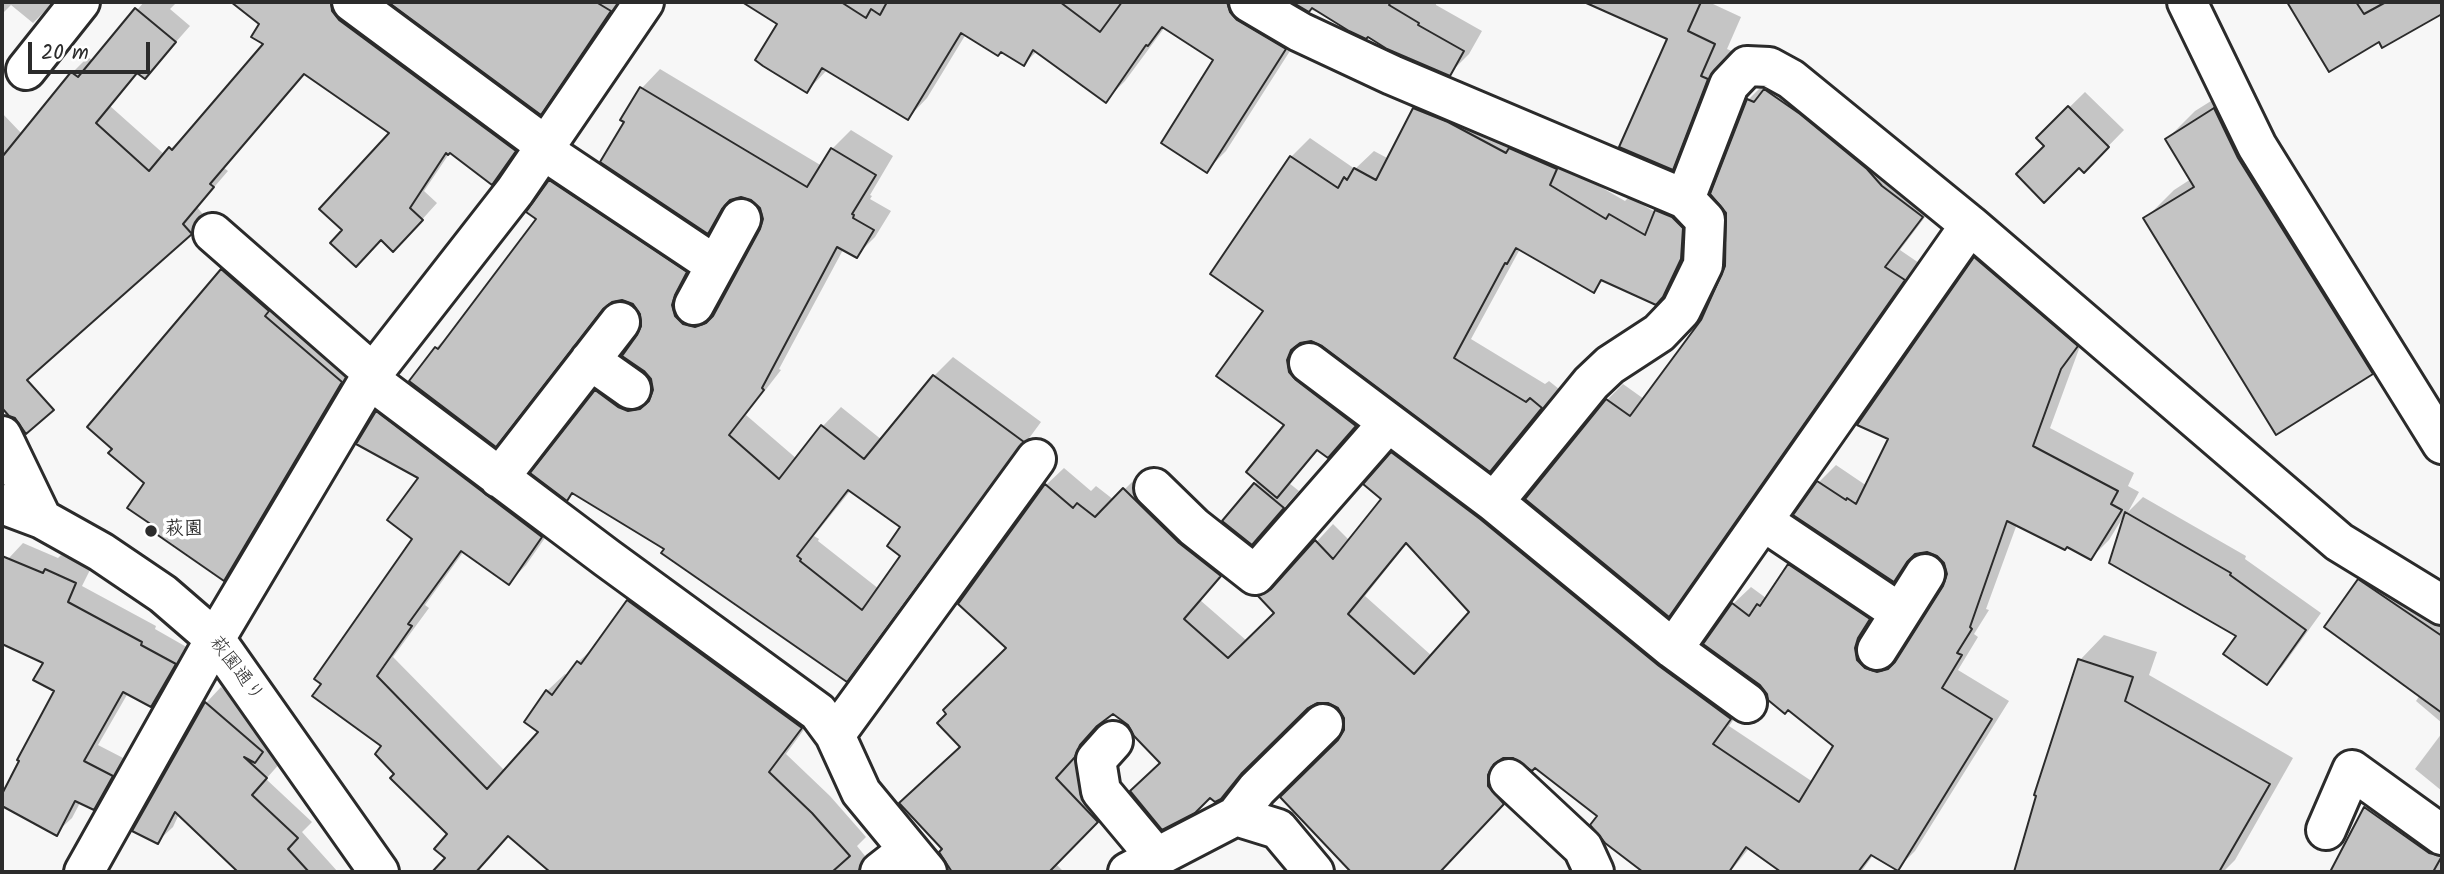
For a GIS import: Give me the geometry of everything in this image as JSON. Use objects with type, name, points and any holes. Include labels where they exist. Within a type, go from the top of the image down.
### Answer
[{"type":"street","points":[[26,70],[80,2]]},
{"type":"street","points":[[352,2],[545,148],[715,265]]},
{"type":"street","points":[[84,872],[215,639],[373,373],[515,191],[644,2]]},
{"type":"street","points":[[1249,2],[1300,32],[1392,75],[1685,199],[1704,220],[1703,265],[1681,310],[1659,333],[1610,365],[1591,383],[1494,502]]},
{"type":"street","points":[[2187,2],[2257,146],[2442,444]]},
{"type":"street","points":[[1685,199],[1729,85],[1747,66],[1769,67],[1791,79],[1970,225],[2339,542],[2442,605]]},
{"type":"street","points":[[694,305],[741,219]]},
{"type":"street","points":[[1673,649],[1970,225]]},
{"type":"street","points":[[213,233],[373,373],[381,388],[818,712],[835,735],[861,792],[905,865]]},
{"type":"street","points":[[499,478],[620,322]]},
{"type":"street","points":[[590,360],[631,389]]},
{"type":"street","points":[[1309,363],[1494,502],[1673,649],[1747,703]]},
{"type":"street","points":[[1154,488],[1194,527],[1255,575],[1388,424]]},
{"type":"street","points":[[2,436],[42,519]]},
{"type":"street","points":[[835,735],[1037,459]]},
{"type":"street","name":"萩園通り","points":[[2,504],[42,519],[102,552],[163,594],[215,639],[379,872]]},
{"type":"street","points":[[1763,520],[1900,613]]},
{"type":"street","points":[[1877,650],[1925,574]]},
{"type":"street","points":[[1112,741],[1096,760],[1101,791],[1143,865],[1236,816],[1257,789],[1323,724]]},
{"type":"street","points":[[2326,830],[2353,771],[2442,835]]},
{"type":"street","points":[[1509,779],[1583,848],[1594,872]]},
{"type":"street","points":[[1236,816],[1278,829],[1314,872]]},
{"type":"building","points":[[231,2],[331,2],[332,11],[339,20],[516,151],[492,185],[450,153],[446,153],[410,208],[423,220],[393,252],[381,240],[356,267],[330,243],[342,230],[319,209],[389,133],[304,74],[210,184],[214,187],[183,224],[192,234],[27,380],[54,410],[26,434],[15,418],[2,408],[2,157],[71,72],[78,77],[135,8],[176,42],[145,79],[137,73],[96,123],[149,171],[169,147],[172,150],[263,44],[251,37],[259,24]]},
{"type":"building","points":[[388,2],[596,2],[611,11],[541,115]]},
{"type":"building","points":[[742,2],[841,2],[866,18],[871,9],[880,15],[887,2],[1060,2],[1100,32],[1122,2],[1227,2],[1230,12],[1237,20],[1286,49],[1207,173],[1161,143],[1213,60],[1162,27],[1148,46],[1146,45],[1106,103],[1033,50],[1024,66],[1001,52],[998,56],[961,33],[908,120],[822,68],[807,93],[763,66],[755,60],[777,24]]},
{"type":"building","points":[[1292,2],[1391,2],[1389,5],[1419,23],[1418,25],[1464,51],[1450,76],[1387,49],[1368,37],[1366,39],[1349,31],[1312,8],[1309,12]]},
{"type":"building","points":[[1584,2],[1701,2],[1688,31],[1715,44],[1701,76],[1708,79],[1673,170],[1619,147],[1667,39]]},
{"type":"building","points":[[2287,2],[2356,2],[2364,14],[2386,2],[2442,2],[2442,14],[2382,48],[2379,42],[2329,72]]},
{"type":"building","points":[[640,87],[807,187],[831,148],[876,175],[852,214],[853,218],[874,230],[857,258],[837,247],[762,388],[764,390],[729,435],[779,479],[821,425],[864,459],[933,375],[1024,442],[847,682],[661,553],[664,549],[572,493],[567,501],[530,473],[595,390],[628,411],[640,409],[649,401],[653,390],[651,379],[622,356],[641,326],[640,314],[633,304],[622,300],[612,302],[603,309],[496,447],[409,381],[435,347],[438,349],[536,219],[526,212],[549,180],[687,272],[672,305],[675,316],[683,324],[695,327],[706,323],[713,316],[760,229],[763,219],[760,208],[751,200],[741,197],[730,200],[708,234],[600,162],[624,122],[620,120]],"holes":[[[848,490],[900,527],[887,546],[900,556],[862,610],[797,556]]]},
{"type":"building","points":[[1764,89],[1800,114],[1867,169],[1882,186],[1923,217],[1885,267],[1905,280],[1669,617],[1525,499],[1606,399],[1630,416],[1701,320],[1725,266],[1726,213],[1710,194],[1747,99],[1754,102]]},
{"type":"building","points":[[2068,106],[2109,147],[2084,173],[2079,168],[2044,203],[2016,174],[2044,146],[2036,138]]},
{"type":"building","points":[[1413,108],[1448,122],[1506,153],[1509,148],[1557,169],[1550,185],[1606,219],[1609,214],[1645,235],[1655,210],[1672,217],[1683,228],[1681,259],[1663,297],[1656,305],[1601,280],[1594,293],[1516,248],[1507,264],[1505,263],[1454,358],[1526,402],[1530,398],[1542,408],[1490,472],[1322,346],[1311,341],[1300,343],[1291,350],[1287,360],[1289,372],[1356,426],[1328,458],[1317,450],[1277,498],[1246,472],[1284,425],[1216,376],[1263,311],[1210,274],[1290,156],[1338,188],[1344,177],[1347,180],[1354,168],[1376,180]]},
{"type":"building","points":[[2214,108],[2238,158],[2373,374],[2276,435],[2143,218],[2194,187],[2165,139]]},
{"type":"building","points":[[1974,257],[2078,346],[2061,369],[2033,446],[2118,491],[2111,504],[2122,510],[2091,560],[2007,521],[1970,627],[1972,629],[1957,653],[1962,655],[1942,688],[1992,719],[1898,871],[1871,855],[1858,872],[1781,872],[1746,847],[1729,872],[1643,872],[1605,843],[1590,825],[1597,816],[1535,768],[1532,771],[1513,758],[1503,758],[1494,764],[1488,775],[1488,786],[1504,804],[1440,872],[1351,872],[1280,797],[1338,740],[1344,730],[1344,718],[1338,708],[1328,703],[1317,703],[1308,708],[1242,773],[1221,799],[1215,802],[1210,798],[1195,813],[1162,830],[1130,791],[1160,763],[1134,736],[1128,725],[1113,714],[1097,726],[1080,745],[1075,757],[1056,778],[1098,822],[1049,872],[952,872],[939,852],[942,849],[899,803],[960,747],[937,723],[946,714],[943,710],[1006,648],[958,604],[1045,484],[1073,508],[1077,503],[1095,517],[1123,488],[1179,543],[1221,576],[1184,619],[1228,658],[1274,613],[1258,596],[1271,589],[1315,540],[1333,559],[1381,499],[1363,484],[1391,452],[1480,519],[1659,666],[1731,719],[1713,744],[1799,802],[1833,746],[1788,710],[1785,714],[1768,700],[1760,685],[1703,644],[1732,603],[1749,616],[1757,604],[1760,606],[1788,564],[1870,619],[1855,648],[1857,660],[1865,668],[1877,672],[1888,669],[1895,662],[1943,586],[1947,574],[1944,563],[1927,552],[1915,554],[1894,582],[1793,515],[1817,481],[1856,504],[1888,439],[1857,425]],"holes":[[[1406,543],[1469,612],[1414,674],[1348,614]]]},
{"type":"building","points":[[221,269],[269,311],[265,316],[342,382],[224,581],[149,529],[152,525],[127,508],[144,483],[108,453],[112,449],[87,427]]},
{"type":"building","points":[[376,411],[542,537],[509,585],[461,551],[408,624],[412,626],[377,676],[487,789],[538,732],[524,722],[546,690],[552,695],[577,661],[581,664],[627,600],[802,728],[769,772],[812,813],[850,856],[832,872],[550,872],[508,836],[476,872],[432,872],[445,858],[434,849],[447,834],[390,778],[394,774],[375,754],[381,746],[312,696],[321,684],[314,679],[412,539],[387,520],[418,478],[356,444]]},
{"type":"building","points":[[1254,483],[1284,508],[1252,545],[1222,521]]},
{"type":"building","points":[[2125,512],[2231,573],[2230,575],[2306,630],[2267,685],[2223,654],[2236,636],[2109,563]]},
{"type":"building","points":[[2,556],[43,573],[45,569],[76,583],[68,602],[142,642],[141,645],[176,664],[151,707],[123,692],[84,761],[113,776],[94,810],[75,801],[57,836],[2,806],[2,794],[19,761],[17,760],[54,691],[33,680],[43,663],[2,644]]},
{"type":"building","points":[[2358,579],[2442,636],[2442,713],[2324,627]]},
{"type":"building","points":[[2078,659],[2133,677],[2125,701],[2270,784],[2219,872],[2014,872],[2036,796],[2034,795]]},
{"type":"building","points":[[205,702],[263,752],[255,763],[244,757],[267,778],[252,795],[298,838],[288,849],[309,872],[238,872],[175,812],[158,844],[132,831]]},
{"type":"building","points":[[2364,807],[2429,853],[2442,856],[2433,872],[2330,872]]},
{"type":"place","name":"萩園","points":[[151,531]]}]
